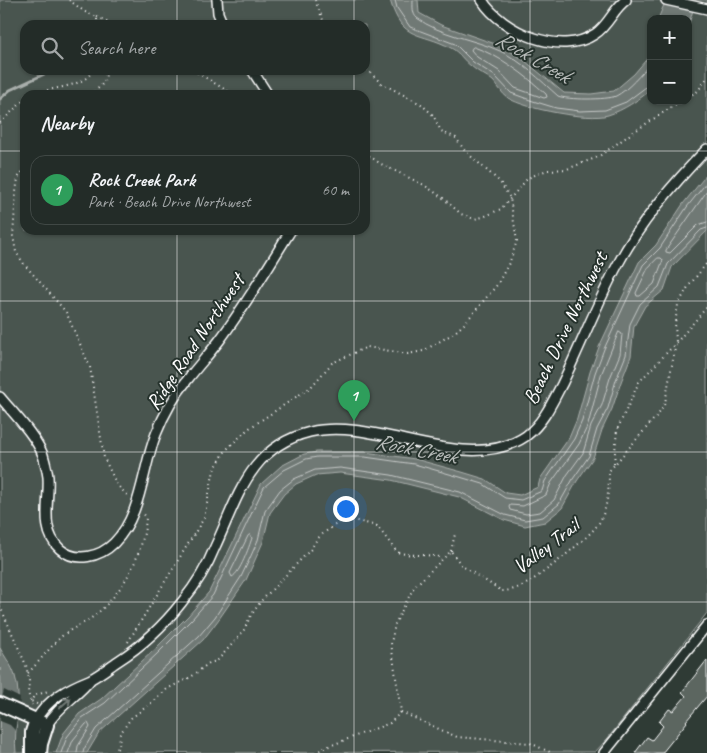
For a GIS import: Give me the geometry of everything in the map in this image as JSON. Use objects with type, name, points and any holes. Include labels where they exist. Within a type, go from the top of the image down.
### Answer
[{"type":"main road","points":[[0,704],[19,713],[38,717]]},
{"type":"main road","name":"Beach Drive Northwest","points":[[37,752],[41,744],[38,717]]},
{"type":"street","points":[[217,0],[218,13],[221,20]]},
{"type":"street","points":[[482,0],[496,15],[516,30],[548,41],[567,43],[582,41],[596,34],[607,24],[620,5],[626,0]]},
{"type":"street","points":[[666,0],[706,9]]},
{"type":"street","points":[[255,75],[265,90]]},
{"type":"street","name":"Beach Drive Northwest","points":[[38,717],[58,709],[83,689],[91,679],[140,646],[176,610],[206,565],[235,498],[250,471],[264,456],[283,443],[307,433],[337,429],[360,431],[444,448],[478,450],[509,444],[533,430],[548,410],[610,279],[634,236],[669,189],[707,148]]},
{"type":"street","name":"Ridge Road Northwest","points":[[0,397],[38,444],[44,456],[48,478],[48,527],[52,540],[67,553],[79,556],[92,556],[103,552],[121,535],[131,518],[154,439],[166,411],[183,385],[225,332],[288,235]]},
{"type":"street","points":[[604,753],[707,625]]},
{"type":"path","points":[[69,0],[85,12],[104,20]]},
{"type":"path","points":[[315,0],[323,20]]},
{"type":"path","points":[[122,647],[128,642],[150,603],[165,583],[204,518],[214,470],[226,450],[248,429],[311,387],[332,364],[367,347],[408,354],[423,351],[454,333],[497,285],[510,261],[517,241],[510,198],[500,182],[465,151],[456,138],[441,131],[432,115],[421,104],[381,83],[370,73]]},
{"type":"path","points":[[46,90],[79,82],[91,75]]},
{"type":"path","points":[[95,90],[105,80],[107,75]]},
{"type":"path","points":[[201,75],[226,90]]},
{"type":"path","points":[[692,95],[698,91],[707,78]]},
{"type":"path","points":[[0,123],[20,104]]},
{"type":"path","points":[[370,156],[424,185],[462,214],[474,219],[501,209],[528,178],[547,170],[567,169],[598,157],[632,132],[675,105]]},
{"type":"path","points":[[20,175],[16,192],[14,236],[16,252],[24,264],[66,312],[90,367],[104,458],[117,485],[146,517],[140,550],[133,566],[110,600],[93,616],[73,627],[60,638],[28,673]]},
{"type":"path","name":"Valley Trail","points":[[451,551],[462,566],[502,591],[509,591],[530,581],[572,549],[598,524],[609,494],[609,471],[665,403],[676,344],[674,323],[678,305],[688,287],[707,263]]},
{"type":"path","points":[[614,465],[617,430],[639,382],[676,344],[707,307]]},
{"type":"path","points":[[114,753],[119,746],[120,734],[131,718],[154,702],[167,689],[217,661],[243,632],[261,601],[311,549],[317,540],[346,518],[377,526],[398,552],[418,556],[433,555],[442,558]]},
{"type":"path","points":[[401,712],[391,643],[395,624],[414,587],[451,551],[455,534]]},
{"type":"path","points":[[0,606],[28,673],[28,693],[38,717]]},
{"type":"path","points":[[314,753],[390,723],[401,712]]},
{"type":"path","points":[[401,712],[457,737],[530,743],[552,753]]},
{"type":"shaded area","points":[[0,0],[707,0],[707,613],[595,752],[0,753]]},
{"type":"water","points":[[390,0],[418,0],[419,13],[441,25],[504,47],[525,61],[564,93],[591,94],[614,91],[634,74],[647,59],[647,93],[620,110],[608,115],[599,116],[557,113],[528,106],[508,98],[493,81],[473,68],[454,50],[406,29],[400,23]]},
{"type":"water","points":[[666,0],[696,0],[692,15],[660,15]]},
{"type":"water","points":[[707,174],[707,231],[672,267],[664,290],[645,306],[634,326],[631,356],[593,458],[562,508],[545,522],[525,526],[504,520],[459,497],[391,480],[340,473],[316,475],[296,484],[284,494],[270,513],[263,542],[246,580],[203,640],[99,733],[87,753],[56,753],[63,734],[79,714],[101,699],[154,650],[209,592],[261,484],[281,466],[304,454],[317,452],[365,452],[415,459],[462,472],[485,479],[506,493],[520,495],[538,487],[540,479],[569,438],[577,419],[599,347],[639,262],[656,245],[683,204]]},
{"type":"water","points":[[0,648],[12,669],[17,685],[16,753],[0,753]]},
{"type":"pier","points":[[4,690],[20,698],[15,730],[10,725],[0,721],[0,706]]},
{"type":"building","points":[[707,660],[707,696],[687,722],[662,753],[635,753],[647,737],[652,740],[663,726],[659,722],[669,709],[673,711],[686,696],[682,692]]},
{"type":"waterway","points":[[0,99],[10,90],[42,75]]},
{"type":"place","name":"Rock Creek Park","points":[[354,421]]},
{"type":"water label","name":"Rock Creek","points":[[533,57]]},
{"type":"water label","name":"Rock Creek","points":[[416,449]]}]
